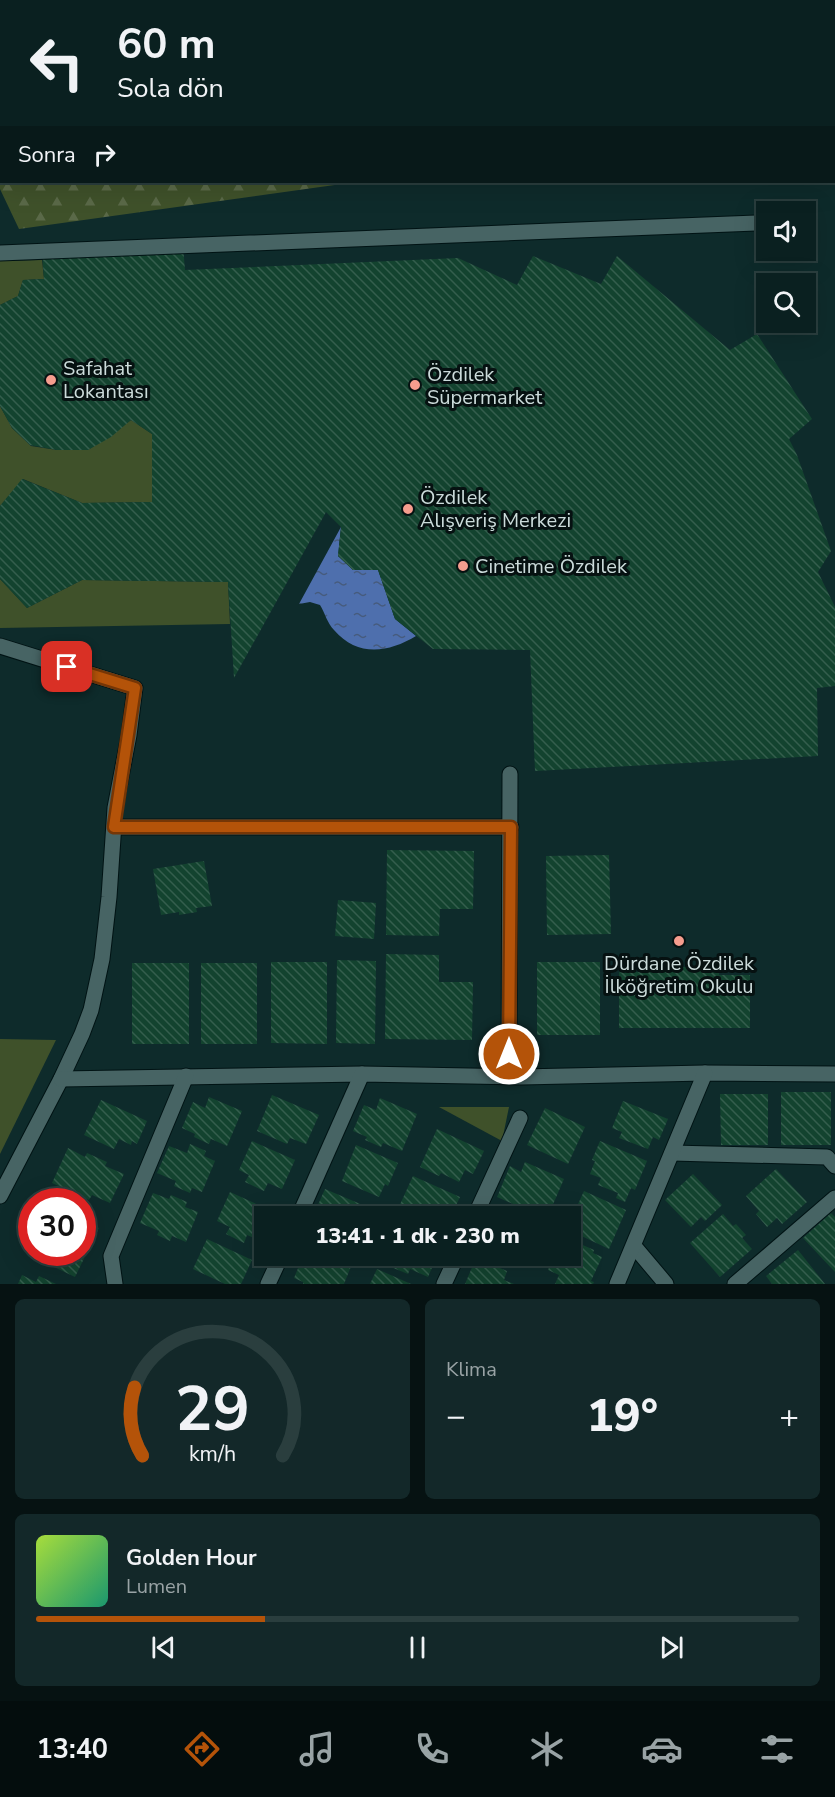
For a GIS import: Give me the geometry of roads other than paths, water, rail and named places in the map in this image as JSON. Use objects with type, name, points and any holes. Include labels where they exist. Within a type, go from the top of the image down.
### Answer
[{"type":"street","points":[[0,253],[756,224]]},
{"type":"street","points":[[0,646],[135,688],[114,827],[109,897],[98,985],[82,1034],[0,1196]]},
{"type":"street","points":[[509,1077],[510,774]]},
{"type":"street","points":[[114,827],[511,827]]},
{"type":"street","points":[[61,1079],[362,1074],[509,1077],[705,1073],[835,1074]]},
{"type":"street","points":[[617,1284],[705,1073]]},
{"type":"street","points":[[303,1206],[362,1074]]},
{"type":"street","points":[[115,1284],[111,1257],[186,1076]]},
{"type":"street","points":[[480,1206],[520,1118]]},
{"type":"street","points":[[672,1153],[827,1157],[835,1166]]},
{"type":"street","points":[[735,1284],[835,1198]]},
{"type":"street","points":[[634,1246],[666,1284]]},
{"type":"street","points":[[268,1284],[276,1266]]},
{"type":"street","points":[[444,1284],[452,1266]]},
{"type":"water","points":[[341,527],[338,556],[353,570],[378,570],[395,619],[416,636],[384,649],[363,648],[343,639],[334,630],[320,605],[310,602],[299,604]]},
{"type":"place","name":"Safahat Lokantası","points":[[51,380]]},
{"type":"place","name":"Özdilek Süpermarket","points":[[415,385]]},
{"type":"place","name":"Özdilek Alışveriş Merkezi","points":[[408,509]]},
{"type":"place","name":"Cinetime Özdilek","points":[[463,566]]},
{"type":"place","name":"Dürdane Özdilek İlköğretim Okulu","points":[[679,941]]}]
